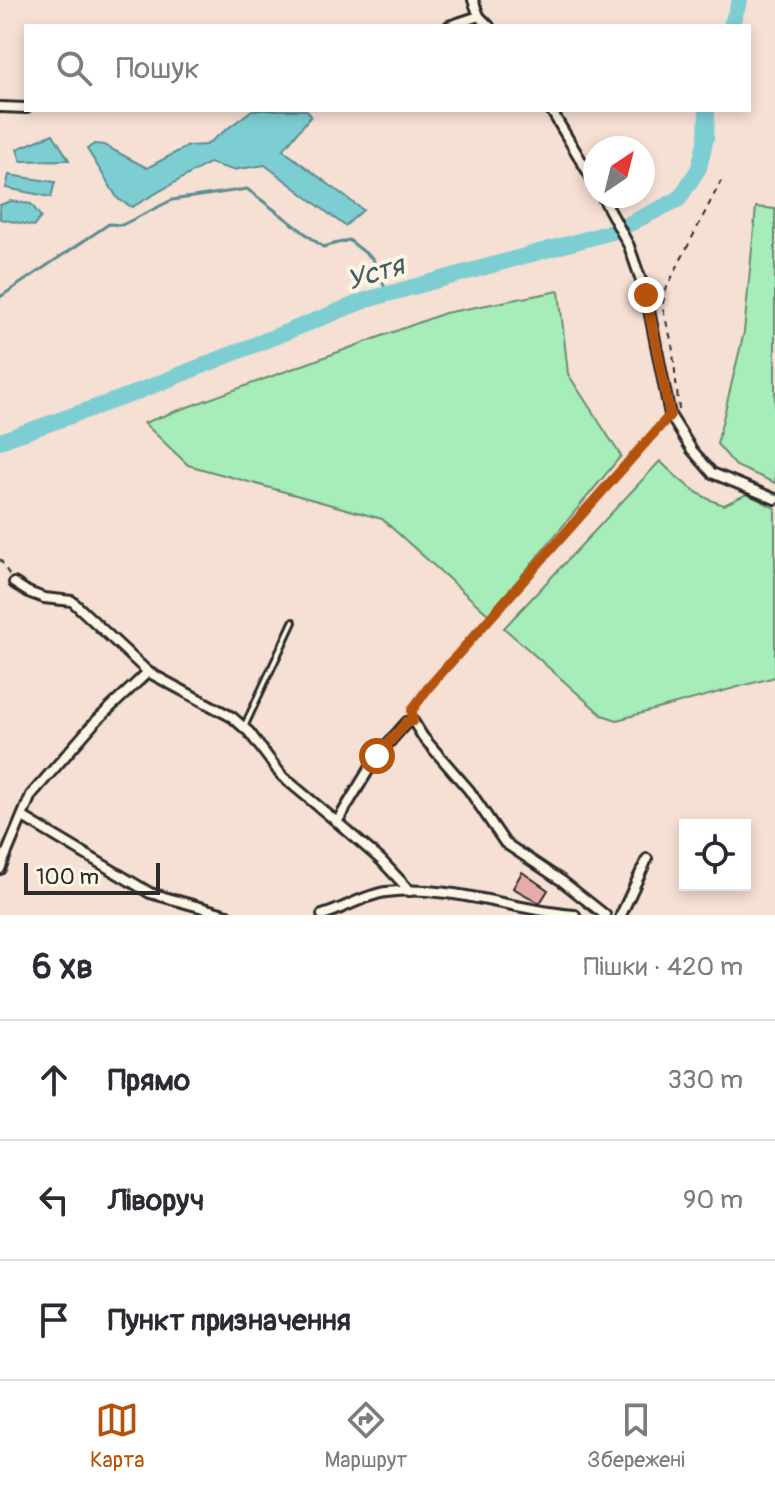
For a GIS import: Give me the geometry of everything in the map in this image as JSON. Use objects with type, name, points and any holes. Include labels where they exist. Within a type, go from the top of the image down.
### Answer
[{"type":"street","points":[[473,0],[479,16],[487,24]]},
{"type":"street","points":[[455,24],[479,16]]},
{"type":"street","points":[[0,107],[24,108]]},
{"type":"street","points":[[552,112],[583,164]]},
{"type":"street","points":[[610,208],[629,246],[646,295],[670,415],[692,450],[712,473],[775,499]]},
{"type":"street","points":[[14,583],[44,598],[72,601],[148,672],[232,717],[282,776],[381,860],[410,891]]},
{"type":"street","points":[[0,869],[31,795],[44,777],[148,672]]},
{"type":"street","points":[[337,822],[377,756],[407,722],[413,721],[469,790],[505,843],[562,881],[605,915]]},
{"type":"street","points":[[23,817],[150,893],[228,915]]},
{"type":"street","points":[[621,915],[647,859]]},
{"type":"street","points":[[322,915],[384,892],[410,891],[457,894],[550,913],[575,915]]},
{"type":"lane","points":[[244,728],[293,622]]},
{"type":"path","points":[[413,721],[412,710],[428,688],[670,415],[679,410],[672,343],[662,306],[673,275],[721,181]]},
{"type":"path","points":[[0,559],[14,583]]},
{"type":"green space","points":[[756,207],[775,209],[775,483],[736,466],[717,444],[744,332]]},
{"type":"green space","points":[[559,291],[568,374],[621,456],[489,615],[382,519],[188,465],[144,423],[445,313]]},
{"type":"green space","points":[[660,461],[689,487],[715,502],[724,505],[747,494],[775,508],[775,677],[617,720],[602,715],[504,628]]},
{"type":"water","points":[[249,112],[308,112],[311,116],[283,150],[363,210],[345,226],[265,165],[233,170],[209,163],[132,207],[118,199],[87,149],[94,144],[104,145],[147,168],[188,146],[206,145]]},
{"type":"water","points":[[53,134],[69,160],[21,161],[17,149]]},
{"type":"water","points":[[9,175],[55,182],[51,197],[6,188]]},
{"type":"water","points":[[11,201],[31,204],[41,217],[34,226],[0,219],[0,205]]},
{"type":"building","points":[[522,872],[548,890],[540,903],[513,888]]},
{"type":"waterway","name":"Устя","points":[[732,24],[740,0]]},
{"type":"waterway","name":"Устя","points":[[0,441],[127,396],[366,300],[615,231],[679,199],[699,168],[706,138],[707,112]]},
{"type":"waterway","points":[[0,297],[109,224],[122,225],[172,200],[247,189],[323,247],[349,240],[373,259],[388,295]]},
{"type":"route","points":[[377,756],[407,722],[413,721],[412,710],[428,688],[670,415],[646,295]]}]
